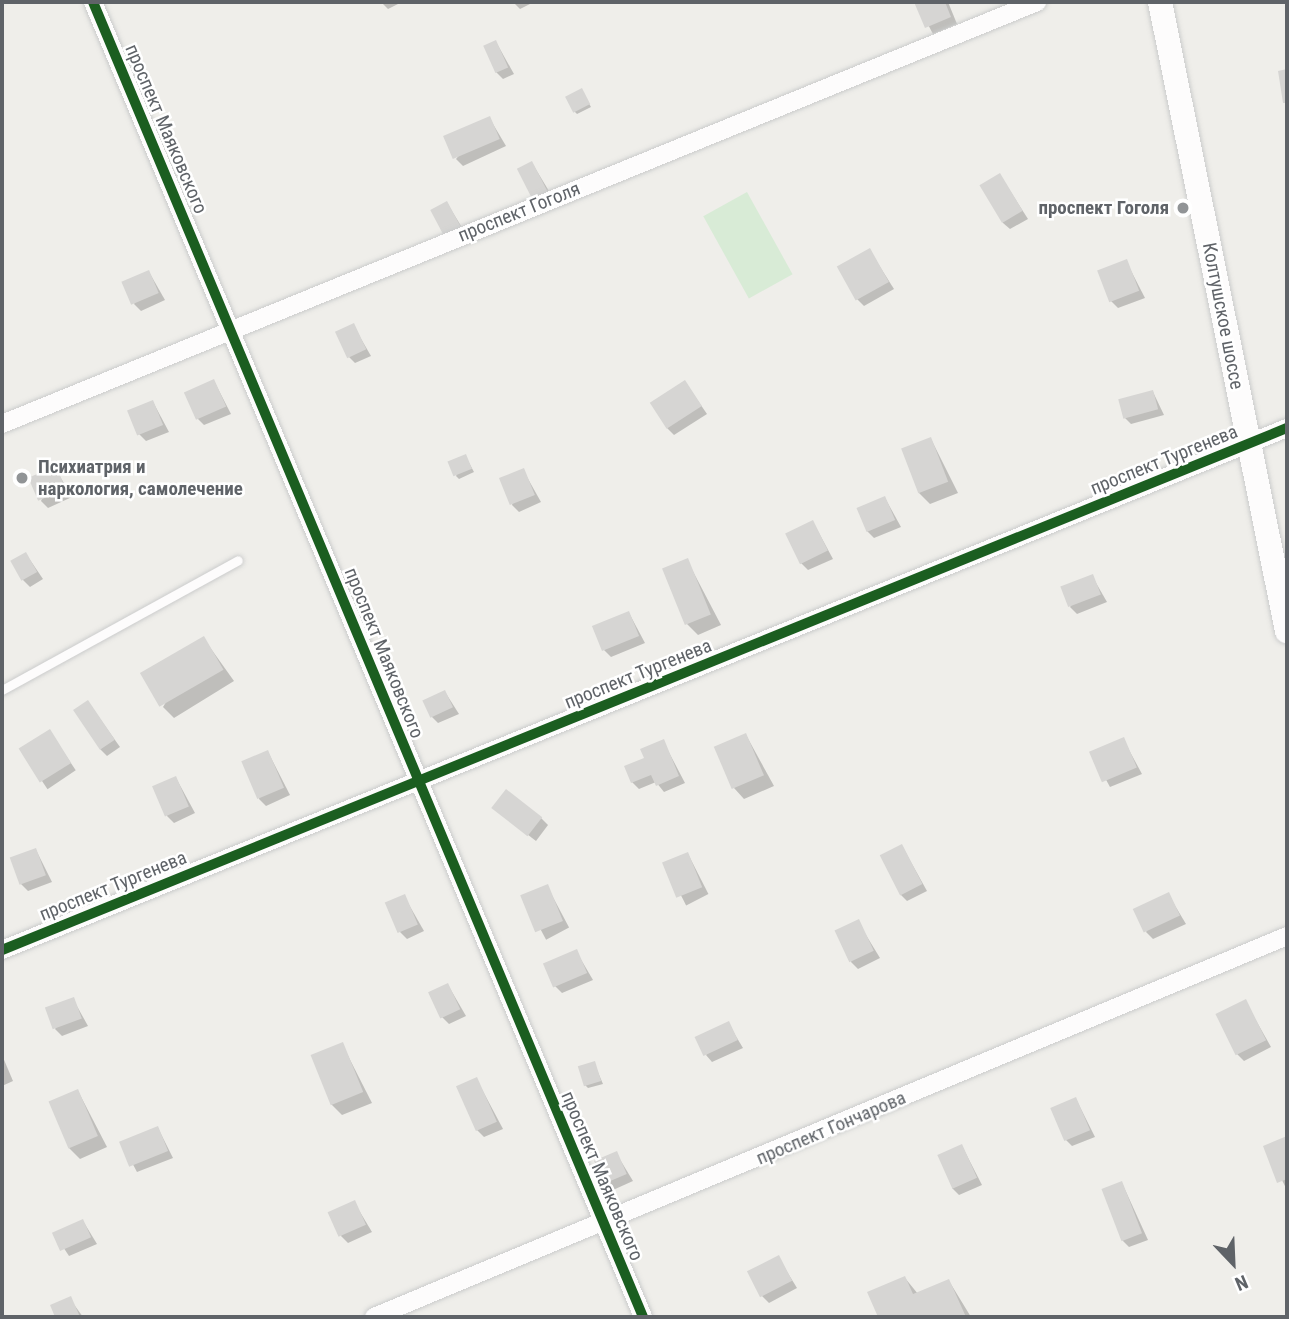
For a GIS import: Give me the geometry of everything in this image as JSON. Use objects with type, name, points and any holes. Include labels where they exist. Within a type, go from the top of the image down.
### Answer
[{"type":"main road","name":"Колтушское шоссе","points":[[1160,2],[1287,631]]},
{"type":"street","name":"проспект Маяковского","points":[[93,2],[643,1317]]},
{"type":"street","name":"проспект Гоголя","points":[[2,424],[1037,2]]},
{"type":"street","name":"проспект Тургенева","points":[[2,950],[1287,428]]},
{"type":"street","name":"проспект Гончарова","points":[[374,1317],[604,1224],[1287,936]]},
{"type":"lane","points":[[2,690],[239,560]]},
{"type":"green space","points":[[747,192],[793,274],[749,298],[703,216]]},
{"type":"building","points":[[914,2],[945,2],[951,17],[925,28]]},
{"type":"building","points":[[496,40],[508,67],[495,73],[483,46]]},
{"type":"building","points":[[1287,69],[1287,103],[1283,103],[1278,71]]},
{"type":"building","points":[[582,88],[590,104],[573,113],[565,97]]},
{"type":"building","points":[[490,116],[500,139],[453,159],[443,136]]},
{"type":"building","points":[[532,161],[549,194],[534,202],[517,169]]},
{"type":"building","points":[[1000,173],[1023,211],[1002,223],[979,185]]},
{"type":"building","points":[[447,201],[461,227],[444,236],[430,210]]},
{"type":"building","points":[[870,248],[889,282],[856,301],[837,266]]},
{"type":"building","points":[[1127,259],[1139,291],[1109,302],[1097,270]]},
{"type":"building","points":[[149,270],[159,293],[131,305],[121,282]]},
{"type":"building","points":[[354,323],[366,349],[347,358],[335,332]]},
{"type":"building","points":[[214,379],[226,406],[196,420],[184,392]]},
{"type":"building","points":[[685,380],[702,406],[667,429],[650,403]]},
{"type":"building","points":[[1153,390],[1158,409],[1123,419],[1118,399]]},
{"type":"building","points":[[153,400],[163,425],[137,436],[127,410]]},
{"type":"building","points":[[931,437],[948,482],[918,493],[901,448]]},
{"type":"building","points":[[466,454],[472,469],[453,476],[447,461]]},
{"type":"building","points":[[56,466],[66,489],[38,501],[28,478]]},
{"type":"building","points":[[524,468],[535,495],[510,505],[499,478]]},
{"type":"building","points":[[885,496],[895,520],[867,532],[856,508]]},
{"type":"building","points":[[813,520],[828,551],[800,564],[785,534]]},
{"type":"building","points":[[26,552],[37,572],[21,581],[10,561]]},
{"type":"building","points":[[688,558],[711,615],[685,625],[662,568]]},
{"type":"building","points":[[1093,574],[1101,595],[1068,607],[1060,587]]},
{"type":"building","points":[[629,611],[639,636],[602,651],[592,626]]},
{"type":"building","points":[[204,636],[224,670],[159,707],[140,673]]},
{"type":"building","points":[[445,690],[453,707],[430,718],[422,701]]},
{"type":"building","points":[[88,700],[115,740],[100,750],[73,710]]},
{"type":"building","points":[[50,729],[71,763],[40,783],[19,749]]},
{"type":"building","points":[[746,733],[764,775],[732,789],[714,747]]},
{"type":"building","points":[[1124,737],[1137,767],[1102,782],[1089,752]]},
{"type":"building","points":[[664,739],[679,776],[656,786],[651,775],[631,783],[624,766],[644,758],[640,749]]},
{"type":"building","points":[[268,750],[284,788],[257,799],[241,761]]},
{"type":"building","points":[[176,776],[189,806],[165,817],[152,786]]},
{"type":"building","points":[[506,789],[542,817],[527,836],[491,808]]},
{"type":"building","points":[[902,844],[922,884],[900,895],[880,855]]},
{"type":"building","points":[[36,848],[46,875],[20,885],[10,858]]},
{"type":"building","points":[[688,852],[702,887],[676,898],[662,862]]},
{"type":"building","points":[[548,884],[563,921],[535,932],[520,895]]},
{"type":"building","points":[[1169,892],[1180,916],[1144,932],[1133,909]]},
{"type":"building","points":[[405,894],[418,924],[398,933],[385,903]]},
{"type":"building","points":[[859,919],[874,951],[849,962],[835,930]]},
{"type":"building","points":[[577,949],[587,973],[553,987],[543,963]]},
{"type":"building","points":[[448,983],[460,1009],[440,1019],[428,992]]},
{"type":"building","points":[[74,997],[82,1019],[53,1029],[45,1008]]},
{"type":"building","points":[[1246,999],[1266,1040],[1236,1055],[1215,1014]]},
{"type":"building","points":[[729,1021],[738,1040],[703,1056],[695,1037]]},
{"type":"building","points":[[343,1042],[363,1092],[331,1105],[311,1055]]},
{"type":"building","points":[[595,1061],[601,1081],[584,1086],[578,1066]]},
{"type":"building","points":[[477,1077],[497,1122],[476,1131],[456,1086]]},
{"type":"building","points":[[78,1089],[98,1136],[68,1148],[49,1102]]},
{"type":"building","points":[[1076,1097],[1090,1130],[1064,1141],[1050,1108]]},
{"type":"building","points":[[158,1126],[168,1151],[129,1167],[119,1142]]},
{"type":"building","points":[[1287,1136],[1287,1179],[1277,1183],[1263,1146]]},
{"type":"building","points":[[962,1144],[977,1178],[952,1189],[937,1155]]},
{"type":"building","points":[[617,1151],[627,1174],[604,1184],[594,1161]]},
{"type":"building","points":[[1122,1181],[1142,1233],[1122,1241],[1101,1189]]},
{"type":"building","points":[[355,1200],[366,1225],[339,1237],[328,1212]]},
{"type":"building","points":[[83,1219],[91,1237],[60,1251],[52,1233]]},
{"type":"building","points":[[779,1255],[792,1281],[760,1297],[747,1271]]},
{"type":"building","points":[[905,1276],[913,1294],[949,1279],[966,1317],[878,1317],[867,1292]]},
{"type":"building","points":[[71,1296],[80,1317],[55,1317],[50,1305]]},
{"type":"cycle path","points":[[93,2],[643,1317]]},
{"type":"cycle path","points":[[2,950],[1287,428]]},
{"type":"place","name":"проспект Гоголя","points":[[1183,208]]},
{"type":"place","name":"Психиатрия и наркология, самолечение","points":[[22,478]]}]
